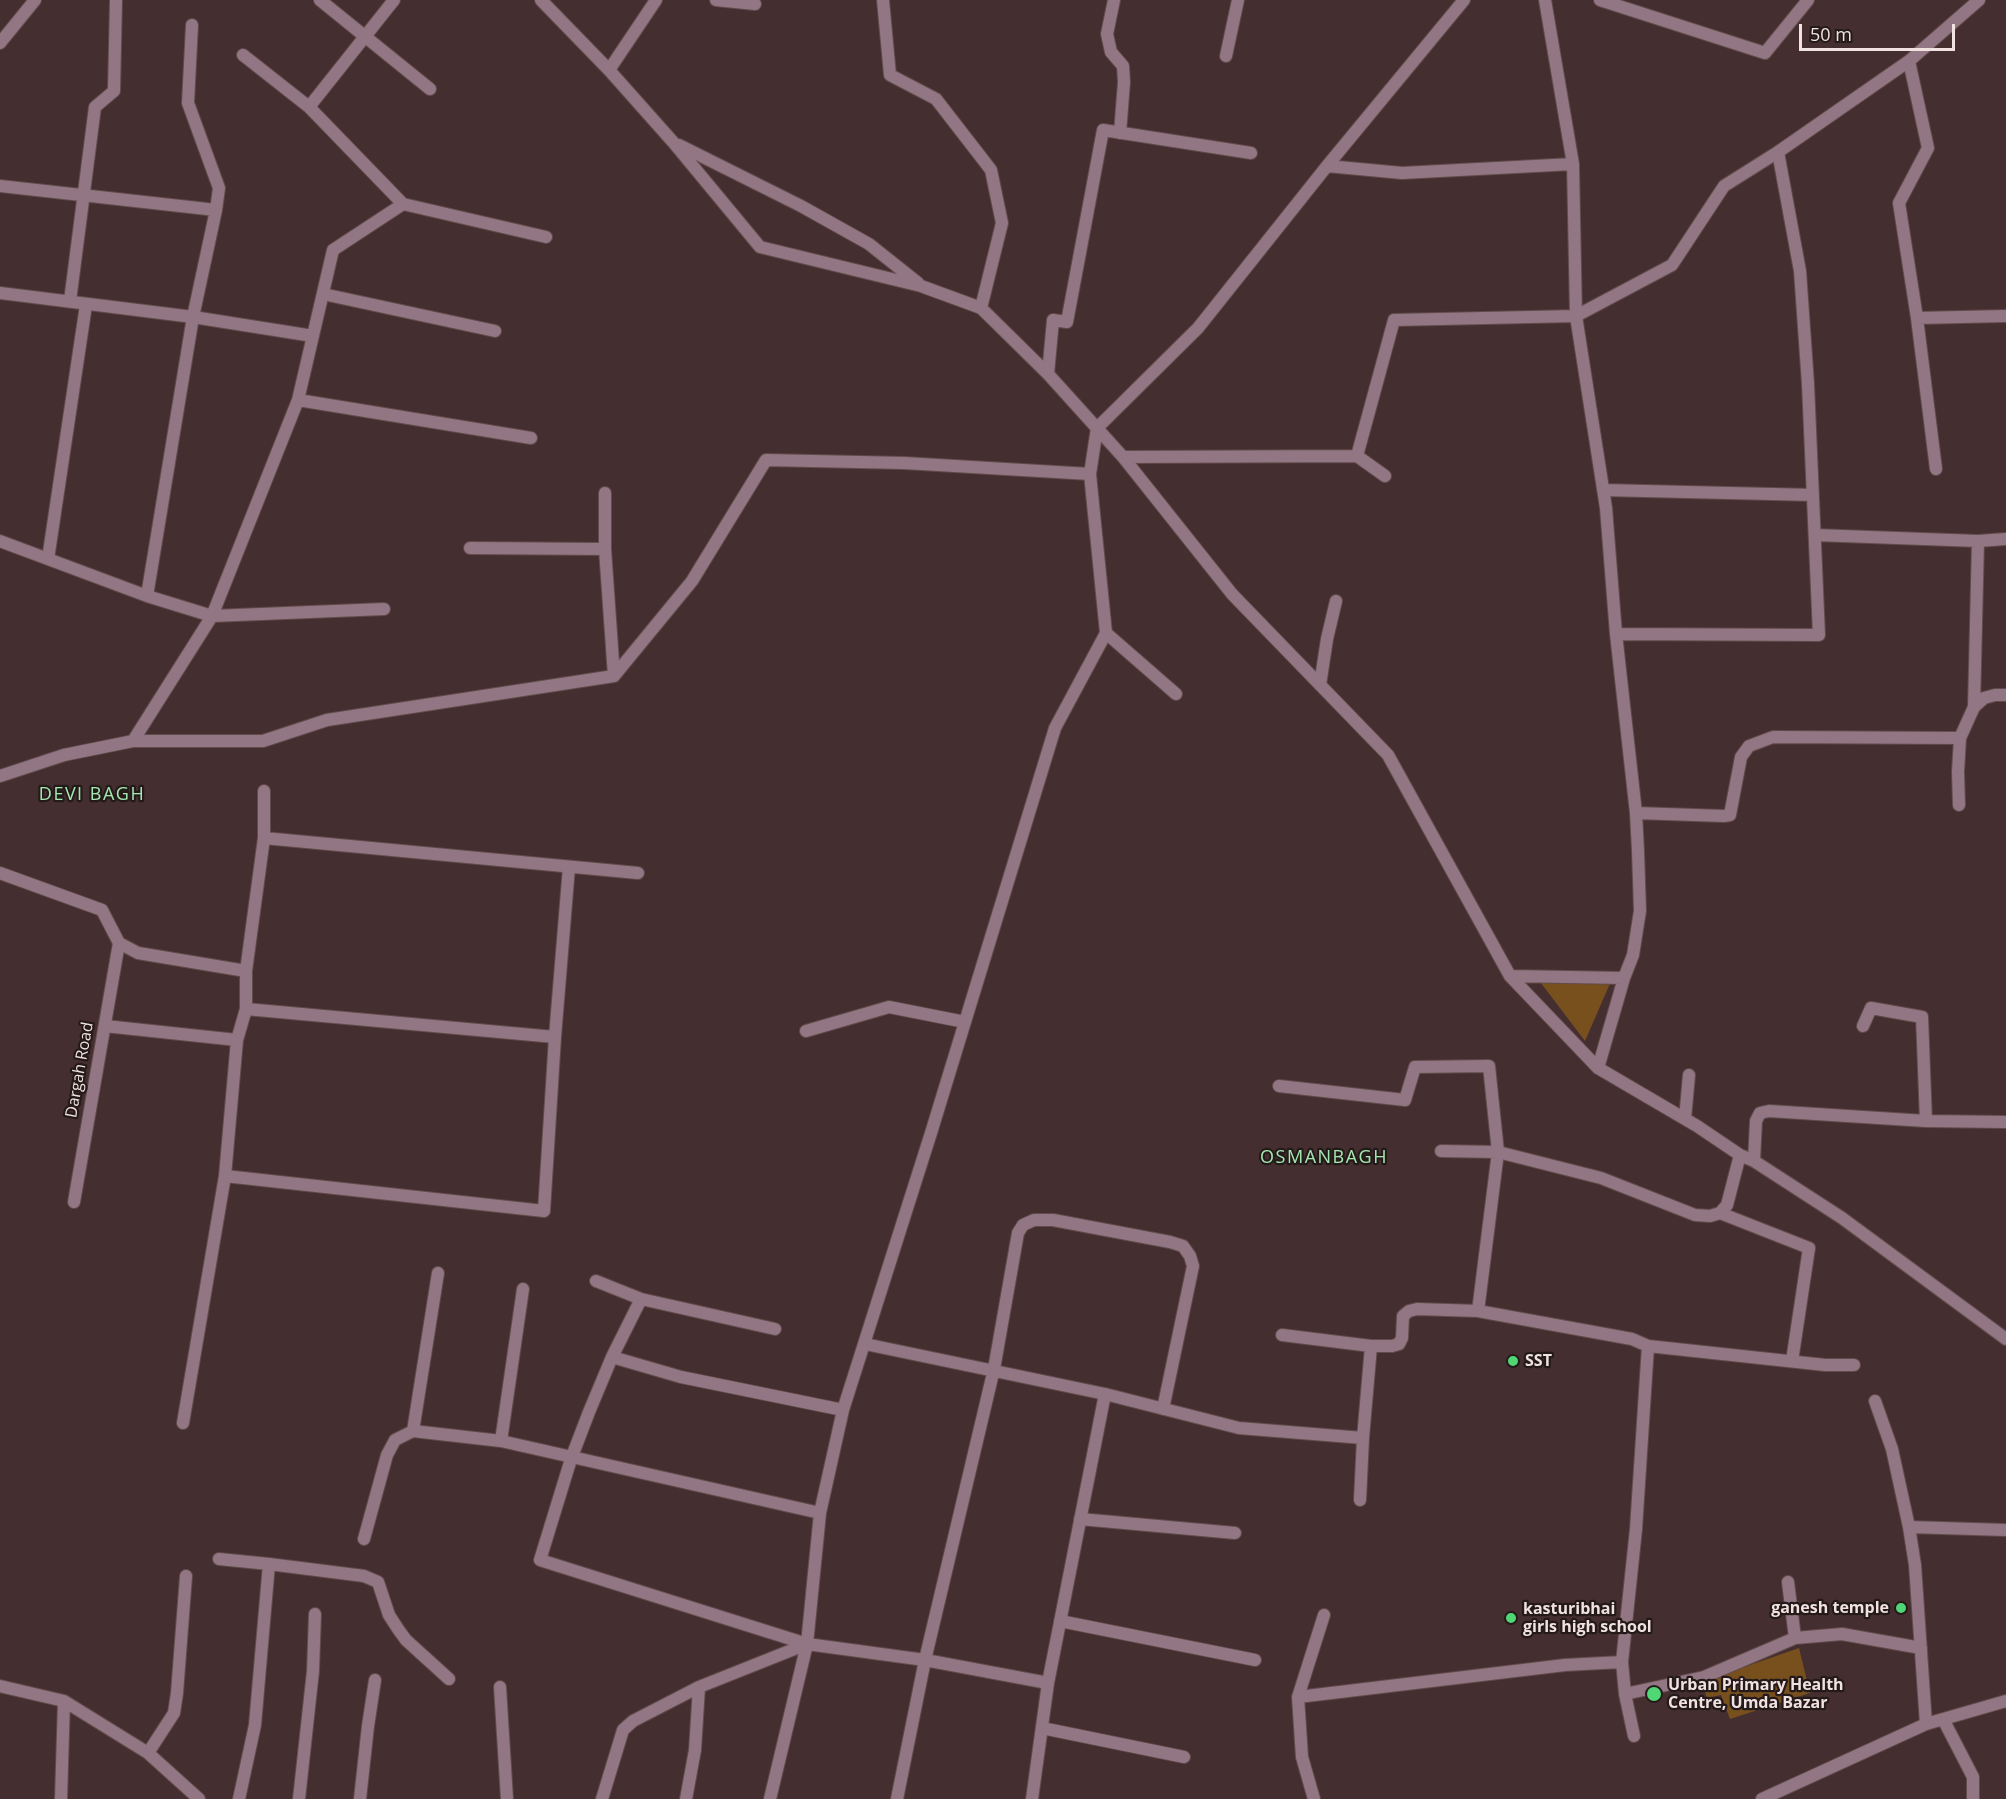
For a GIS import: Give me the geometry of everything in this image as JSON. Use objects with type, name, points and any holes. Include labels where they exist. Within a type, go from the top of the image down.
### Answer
[{"type":"street","points":[[0,43],[35,0]]},
{"type":"street","points":[[70,302],[95,107],[114,91],[117,0]]},
{"type":"street","points":[[320,0],[430,89]]},
{"type":"street","points":[[309,107],[394,0]]},
{"type":"street","points":[[541,0],[609,69],[760,247],[921,286],[981,308],[1048,374],[1123,457],[1232,594],[1388,755],[1510,976],[1598,1068],[1685,1119],[1740,1155],[1754,1161],[1842,1218],[2006,1339]]},
{"type":"street","points":[[609,69],[656,0]]},
{"type":"street","points":[[716,0],[755,4]]},
{"type":"street","points":[[883,0],[890,75],[936,99],[991,170],[1002,223],[981,308]]},
{"type":"street","points":[[1114,0],[1107,34],[1111,52],[1123,66],[1120,133]]},
{"type":"street","points":[[1226,56],[1238,0]]},
{"type":"street","points":[[770,1799],[807,1644],[820,1513],[843,1410],[1055,728],[1106,633],[1090,474],[1097,428],[1198,328],[1327,166],[1464,0]]},
{"type":"street","points":[[1545,0],[1573,164],[1576,316],[1603,490],[1636,813],[1640,911],[1633,955],[1598,1068]]},
{"type":"street","points":[[1600,0],[1765,52],[1808,0]]},
{"type":"street","points":[[1357,456],[1394,320],[1576,316],[1672,265],[1724,186],[1778,152],[1909,61],[1979,0]]},
{"type":"street","points":[[147,596],[194,317],[219,188],[188,103],[192,25]]},
{"type":"street","points":[[243,55],[309,107],[403,204],[546,237]]},
{"type":"street","points":[[1909,61],[1928,148],[1899,202],[1917,318],[1936,469]]},
{"type":"street","points":[[1048,374],[1053,320],[1067,322],[1103,130],[1251,153]]},
{"type":"street","points":[[673,142],[801,206],[869,244],[921,286]]},
{"type":"street","points":[[1616,634],[1820,635],[1800,271],[1778,152]]},
{"type":"street","points":[[1327,166],[1402,172],[1573,164]]},
{"type":"street","points":[[0,186],[216,210]]},
{"type":"street","points":[[133,741],[212,616],[298,400],[333,250],[403,204]]},
{"type":"street","points":[[0,293],[194,317],[313,336]]},
{"type":"street","points":[[323,294],[495,331]]},
{"type":"street","points":[[48,559],[86,305]]},
{"type":"street","points":[[1917,318],[2006,316]]},
{"type":"street","points":[[298,400],[531,438]]},
{"type":"street","points":[[1123,457],[1357,456],[1385,476]]},
{"type":"street","points":[[0,776],[64,755],[133,741],[263,741],[327,720],[615,676],[692,581],[766,460],[904,463],[1090,474]]},
{"type":"street","points":[[1603,490],[1813,495]]},
{"type":"street","points":[[605,493],[605,549],[615,676]]},
{"type":"street","points":[[1815,535],[1978,541],[2006,539]]},
{"type":"street","points":[[0,541],[147,596],[212,616],[384,609]]},
{"type":"street","points":[[1959,806],[1960,738],[1974,707],[1978,541]]},
{"type":"street","points":[[470,548],[605,549]]},
{"type":"street","points":[[1320,685],[1336,601]]},
{"type":"street","points":[[1106,633],[1176,694]]},
{"type":"street","points":[[1974,707],[1984,698],[2006,695]]},
{"type":"street","points":[[1636,813],[1730,815],[1741,757],[1749,746],[1773,737],[1960,738]]},
{"type":"street","points":[[183,1423],[225,1176],[237,1040],[246,1009],[246,971],[264,838],[264,791]]},
{"type":"street","points":[[264,838],[638,873]]},
{"type":"street","points":[[225,1176],[544,1211],[569,867]]},
{"type":"street","points":[[0,873],[102,910],[119,943],[138,953],[246,971]]},
{"type":"street","name":"Dargah Road","points":[[74,1202],[119,943]]},
{"type":"street","points":[[1510,976],[1624,978]]},
{"type":"street","points":[[806,1030],[889,1008],[965,1023]]},
{"type":"street","points":[[1863,1026],[1871,1008],[1922,1017],[1926,1121]]},
{"type":"street","points":[[246,1009],[555,1037]]},
{"type":"street","points":[[105,1026],[237,1040]]},
{"type":"street","points":[[1279,1086],[1405,1100],[1415,1067],[1489,1066],[1498,1152],[1478,1311]]},
{"type":"street","points":[[1685,1119],[1689,1075]]},
{"type":"street","points":[[1754,1161],[1756,1122],[1760,1113],[1926,1121],[2006,1122]]},
{"type":"street","points":[[1441,1151],[1498,1152],[1601,1178],[1695,1215],[1710,1216],[1720,1213],[1727,1205],[1740,1155]]},
{"type":"street","points":[[1720,1213],[1809,1248],[1792,1361]]},
{"type":"street","points":[[897,1799],[924,1660],[994,1369],[1018,1233],[1023,1225],[1034,1220],[1053,1220],[1170,1242],[1182,1246],[1190,1256],[1193,1266],[1163,1409]]},
{"type":"street","points":[[413,1431],[438,1273]]},
{"type":"street","points":[[596,1281],[642,1299],[775,1329]]},
{"type":"street","points":[[501,1442],[523,1289]]},
{"type":"street","points":[[642,1299],[612,1357],[571,1459],[540,1560],[807,1644],[924,1660],[1048,1683]]},
{"type":"street","points":[[1282,1335],[1371,1346],[1392,1346],[1399,1344],[1402,1338],[1403,1316],[1409,1311],[1417,1309],[1478,1311],[1632,1339],[1648,1346],[1825,1365],[1854,1365]]},
{"type":"street","points":[[865,1344],[994,1369],[1239,1428],[1363,1438]]},
{"type":"street","points":[[1360,1500],[1371,1346]]},
{"type":"street","points":[[1634,1736],[1625,1694],[1622,1662],[1636,1529],[1648,1346]]},
{"type":"street","points":[[612,1357],[681,1377],[843,1410]]},
{"type":"street","points":[[1032,1799],[1048,1683],[1105,1394]]},
{"type":"street","points":[[1875,1401],[1892,1449],[1909,1527],[1915,1565],[1926,1724]]},
{"type":"street","points":[[364,1539],[387,1455],[396,1440],[413,1431],[501,1442],[820,1513]]},
{"type":"street","points":[[1080,1519],[1235,1533]]},
{"type":"street","points":[[1909,1527],[2006,1530]]},
{"type":"street","points":[[219,1559],[364,1576],[378,1582],[389,1615],[406,1640],[449,1679]]},
{"type":"street","points":[[239,1799],[255,1725],[269,1564]]},
{"type":"street","points":[[148,1753],[174,1713],[186,1576]]},
{"type":"street","points":[[1788,1582],[1795,1638]]},
{"type":"street","points":[[299,1799],[313,1671],[315,1614]]},
{"type":"street","points":[[1314,1799],[1302,1757],[1298,1697],[1324,1615]]},
{"type":"street","points":[[1060,1621],[1255,1660]]},
{"type":"street","points":[[1625,1694],[1704,1677],[1795,1638],[1842,1634],[1921,1648]]},
{"type":"street","points":[[602,1799],[623,1731],[633,1721],[699,1687],[807,1644]]},
{"type":"street","points":[[1298,1697],[1564,1665],[1622,1662]]},
{"type":"street","points":[[360,1799],[375,1680]]},
{"type":"street","points":[[0,1686],[64,1701],[148,1753],[199,1799]]},
{"type":"street","points":[[500,1687],[507,1799]]},
{"type":"street","points":[[686,1799],[695,1750],[699,1687]]},
{"type":"street","points":[[61,1799],[64,1701]]},
{"type":"street","points":[[1762,1799],[1926,1724],[2006,1701]]},
{"type":"street","points":[[1943,1719],[1973,1777],[1973,1799]]},
{"type":"street","points":[[1042,1728],[1184,1757]]},
{"type":"shaded area","points":[[1531,970],[1615,972],[1585,1041]]},
{"type":"shaded area","points":[[1799,1648],[1810,1693],[1730,1719],[1721,1695],[1707,1698],[1701,1682]]},
{"type":"place","name":"SST","points":[[1513,1361]]},
{"type":"place","name":"ganesh temple","points":[[1901,1608]]},
{"type":"place","name":"kasturibhai girls high school","points":[[1511,1618]]},
{"type":"place","name":"Urban Primary Health Centre, Umda Bazar","points":[[1654,1694]]},
{"type":"district","name":"DEVI BAGH","points":[[92,795]]},
{"type":"district","name":"OSMANBAGH","points":[[1324,1158]]}]
